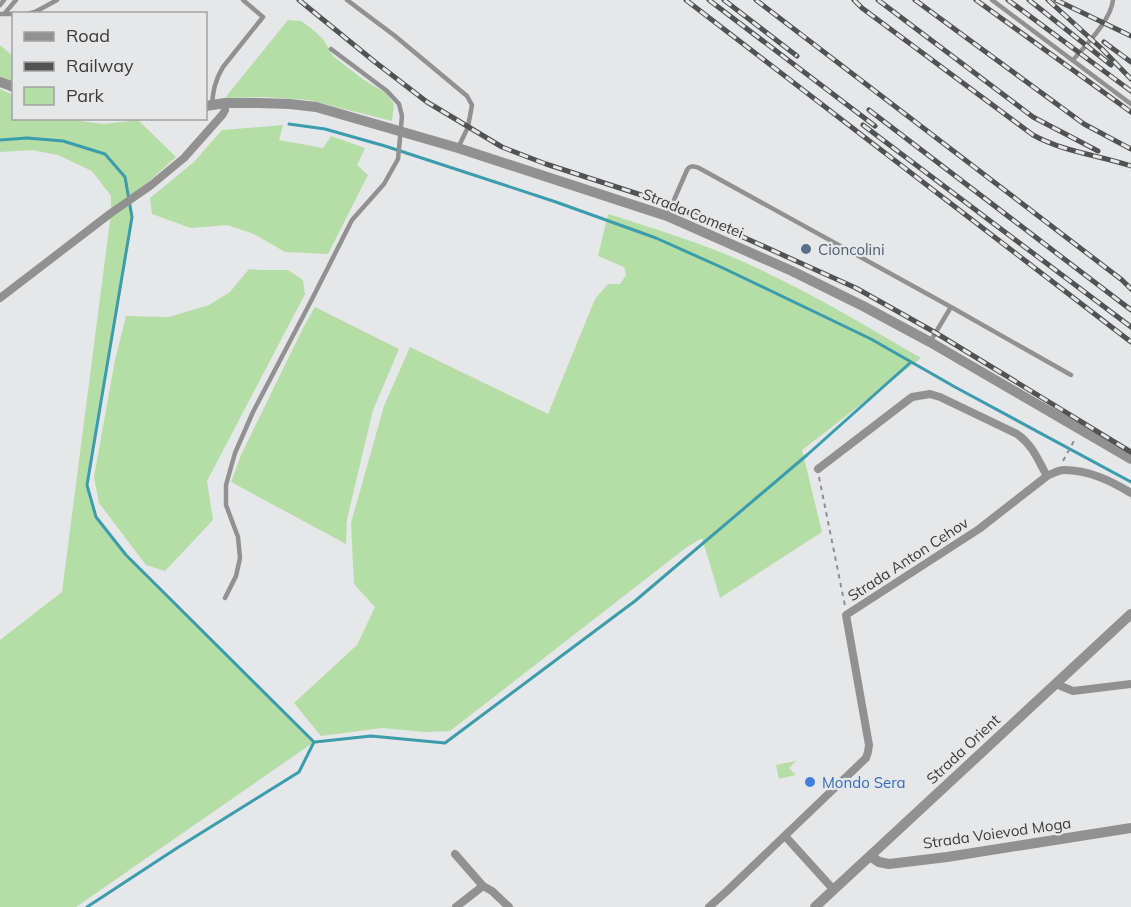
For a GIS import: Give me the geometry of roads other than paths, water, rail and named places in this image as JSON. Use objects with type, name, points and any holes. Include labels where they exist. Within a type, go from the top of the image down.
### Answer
[{"type":"street","points":[[0,298],[184,158],[223,114],[225,104]]},
{"type":"street","name":"Strada Cometei","points":[[209,105],[280,104],[316,107],[458,148],[667,216],[792,271],[863,306],[930,342],[1131,459]]},
{"type":"street","points":[[818,469],[912,398],[930,394],[940,396],[1017,434],[1030,445],[1047,476],[1063,470],[1086,472],[1110,481],[1131,493]]},
{"type":"street","name":"Strada Anton Cehov","points":[[784,836],[862,764],[868,752],[846,615],[979,529],[1047,476]]},
{"type":"street","name":"Strada Orient","points":[[815,907],[1131,614]]},
{"type":"street","points":[[1056,684],[1073,691],[1084,691],[1131,684]]},
{"type":"street","name":"Strada Voievod Moga","points":[[870,856],[879,862],[889,864],[1131,828]]},
{"type":"street","points":[[709,907],[784,836],[834,889]]},
{"type":"street","points":[[455,854],[483,886],[509,907]]},
{"type":"street","points":[[456,907],[483,886]]},
{"type":"lane","points":[[0,5],[4,0]]},
{"type":"lane","points":[[3,13],[16,0]]},
{"type":"lane","points":[[35,12],[57,0]]},
{"type":"lane","points":[[209,105],[214,86],[223,67],[263,16],[243,0]]},
{"type":"lane","points":[[347,0],[395,36],[467,96],[472,105],[468,127],[458,148]]},
{"type":"lane","points":[[992,0],[1131,104]]},
{"type":"lane","points":[[1073,60],[1102,25],[1113,0]]},
{"type":"lane","points":[[225,598],[236,576],[240,558],[238,537],[226,505],[226,485],[235,453],[253,412],[352,220],[384,184],[398,159],[402,116],[399,104],[387,91],[331,49]]},
{"type":"lane","points":[[667,216],[689,167],[699,168],[1071,375]]},
{"type":"lane","points":[[930,342],[951,307]]},
{"type":"waterway","points":[[289,124],[325,129],[385,146],[556,202],[656,238],[871,339],[1131,482]]},
{"type":"waterway","points":[[0,140],[27,138],[63,141],[105,154],[125,177],[132,217],[87,485],[96,517],[126,555],[314,742],[299,772],[87,907]]},
{"type":"waterway","points":[[315,742],[371,736],[445,743],[635,601],[807,455],[911,362]]},
{"type":"railway","points":[[299,0],[427,102],[502,147],[546,164],[672,205],[856,288],[936,333],[1131,452]]},
{"type":"railway","points":[[686,0],[1131,342]]},
{"type":"railway","points":[[709,0],[875,126]]},
{"type":"railway","points":[[724,0],[797,56]]},
{"type":"railway","points":[[756,0],[1131,289]]},
{"type":"railway","points":[[854,0],[1033,135],[1069,149],[1131,166]]},
{"type":"railway","points":[[878,0],[1033,117],[1098,151]]},
{"type":"railway","points":[[915,0],[1084,124],[1131,149]]},
{"type":"railway","points":[[976,0],[1131,112]]},
{"type":"railway","points":[[1008,0],[1131,91]]},
{"type":"railway","points":[[1029,0],[1111,65]]},
{"type":"railway","points":[[1048,0],[1131,79]]},
{"type":"railway","points":[[1056,0],[1131,36]]},
{"type":"railway","points":[[1104,42],[1131,62]]},
{"type":"railway","points":[[869,110],[1131,310]]},
{"type":"railway","points":[[863,125],[1131,327]]},
{"type":"place","name":"Cioncolini","points":[[806,249]]},
{"type":"place","name":"Mondo Sera","points":[[810,782]]}]
